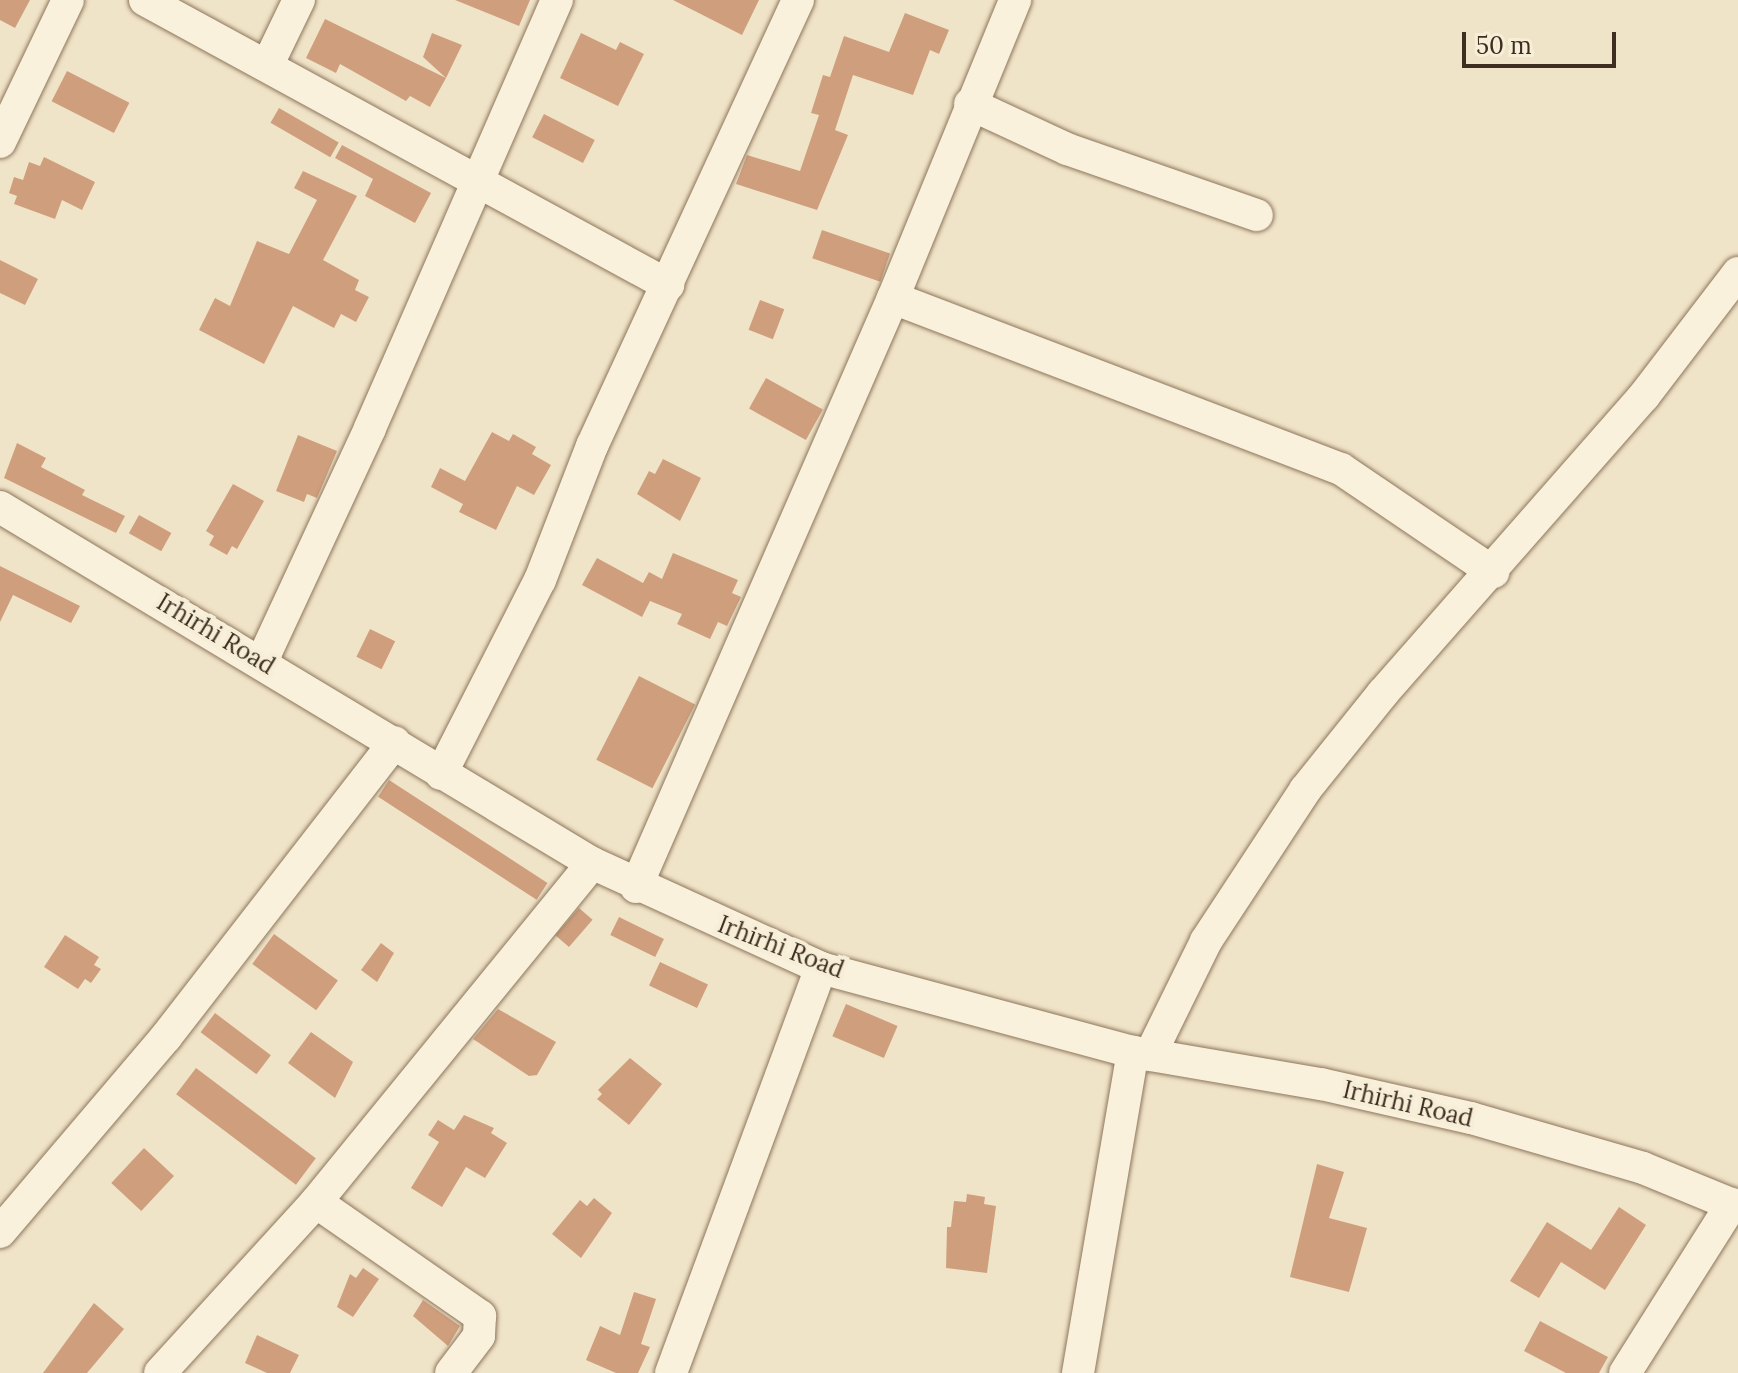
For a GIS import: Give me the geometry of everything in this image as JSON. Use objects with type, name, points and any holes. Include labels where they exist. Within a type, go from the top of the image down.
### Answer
[{"type":"street","points":[[0,142],[68,0]]},
{"type":"street","points":[[145,0],[268,64],[668,285]]},
{"type":"street","points":[[268,64],[299,0]]},
{"type":"street","points":[[262,661],[557,0]]},
{"type":"street","points":[[441,774],[540,580],[592,446],[798,0]]},
{"type":"street","points":[[636,887],[893,298],[1015,0]]},
{"type":"street","points":[[970,104],[1067,149],[1257,215]]},
{"type":"street","points":[[1078,1373],[1141,1053],[1206,941],[1305,790],[1383,693],[1493,572],[1644,396],[1738,273]]},
{"type":"street","points":[[893,298],[1341,469],[1493,572]]},
{"type":"street","name":"Irhirhi Road","points":[[0,507],[262,661],[395,742],[441,774],[592,863],[636,887],[821,968],[1141,1053],[1321,1084],[1471,1118],[1643,1168],[1735,1206]]},
{"type":"street","points":[[0,1232],[166,1037],[395,742]]},
{"type":"street","points":[[160,1373],[316,1202],[592,863]]},
{"type":"street","points":[[671,1373],[821,968]]},
{"type":"street","points":[[316,1202],[480,1316],[479,1336],[451,1373]]},
{"type":"street","points":[[1625,1373],[1735,1206]]},
{"type":"building","points":[[0,0],[30,0],[15,28],[0,20]]},
{"type":"building","points":[[455,0],[530,0],[519,26]]},
{"type":"building","points":[[673,0],[759,0],[742,35]]},
{"type":"building","points":[[905,13],[949,30],[939,54],[930,50],[913,95],[853,75],[835,130],[848,135],[817,210],[736,184],[747,155],[800,171],[819,115],[811,113],[823,75],[830,77],[844,36],[889,52]]},
{"type":"building","points":[[325,19],[446,78],[430,107],[410,96],[406,101],[340,64],[336,73],[306,58]]},
{"type":"building","points":[[432,33],[462,45],[446,78],[423,57]]},
{"type":"building","points":[[581,33],[616,50],[620,42],[644,54],[618,106],[560,78]]},
{"type":"building","points":[[67,71],[129,103],[114,133],[52,101]]},
{"type":"building","points":[[279,108],[339,143],[330,157],[270,123]]},
{"type":"building","points":[[544,114],[595,140],[583,163],[532,137]]},
{"type":"building","points":[[342,145],[431,193],[415,223],[365,196],[373,179],[335,158]]},
{"type":"building","points":[[44,157],[95,182],[82,210],[62,200],[55,219],[14,204],[17,196],[9,193],[14,177],[23,180],[29,162],[40,166]]},
{"type":"building","points":[[303,171],[357,196],[323,260],[359,280],[355,290],[369,297],[356,322],[341,314],[334,328],[293,306],[264,364],[199,330],[215,298],[230,306],[257,241],[289,254],[317,200],[294,188]]},
{"type":"building","points":[[822,230],[890,253],[880,282],[812,258]]},
{"type":"building","points":[[0,260],[38,279],[25,305],[0,293]]},
{"type":"building","points":[[760,300],[784,309],[773,339],[749,330]]},
{"type":"building","points":[[766,378],[823,410],[806,440],[749,409]]},
{"type":"building","points":[[492,432],[509,441],[513,434],[536,447],[532,454],[551,465],[534,495],[517,486],[496,530],[459,512],[463,504],[431,487],[440,468],[465,481]]},
{"type":"building","points":[[298,435],[337,451],[317,498],[307,494],[304,502],[276,491]]},
{"type":"building","points":[[17,443],[46,458],[41,467],[85,490],[82,495],[125,516],[116,533],[4,478]]},
{"type":"building","points":[[663,459],[701,478],[680,521],[637,494],[649,471],[655,474]]},
{"type":"building","points":[[233,484],[264,501],[237,549],[232,546],[227,555],[209,545],[214,536],[206,531]]},
{"type":"building","points":[[139,515],[171,533],[161,551],[129,533]]},
{"type":"building","points":[[673,553],[738,580],[732,593],[741,597],[727,626],[718,622],[710,639],[677,624],[682,614],[650,601],[642,617],[582,585],[597,558],[643,583],[649,572],[662,579]]},
{"type":"building","points":[[0,566],[80,606],[71,623],[13,595],[0,622]]},
{"type":"building","points":[[370,629],[395,641],[382,669],[356,657]]},
{"type":"building","points":[[639,676],[695,705],[652,788],[596,760]]},
{"type":"building","points":[[389,780],[548,883],[537,900],[378,797]]},
{"type":"building","points":[[579,908],[593,920],[569,947],[555,935]]},
{"type":"building","points":[[619,917],[664,939],[655,957],[610,935]]},
{"type":"building","points":[[274,934],[338,980],[316,1010],[252,964]]},
{"type":"building","points":[[65,935],[99,957],[94,965],[101,969],[91,983],[85,979],[78,989],[44,967]]},
{"type":"building","points":[[381,943],[394,953],[377,982],[361,970]]},
{"type":"building","points":[[660,962],[708,984],[697,1008],[649,986]]},
{"type":"building","points":[[846,1004],[898,1026],[884,1058],[832,1036]]},
{"type":"building","points":[[498,1009],[556,1042],[537,1075],[529,1076],[473,1039]]},
{"type":"building","points":[[215,1013],[271,1055],[256,1074],[201,1032]]},
{"type":"building","points":[[311,1032],[353,1062],[335,1098],[288,1063]]},
{"type":"building","points":[[630,1058],[662,1084],[629,1125],[597,1099],[602,1094],[598,1090]]},
{"type":"building","points":[[196,1068],[316,1158],[296,1185],[176,1094]]},
{"type":"building","points":[[464,1115],[494,1128],[491,1133],[507,1143],[485,1178],[466,1167],[442,1207],[411,1188],[439,1142],[428,1135],[438,1120],[454,1130]]},
{"type":"building","points":[[144,1148],[174,1176],[141,1211],[111,1183]]},
{"type":"building","points":[[1317,1164],[1344,1172],[1329,1218],[1367,1228],[1349,1292],[1290,1277]]},
{"type":"building","points":[[967,1194],[985,1197],[984,1204],[996,1206],[987,1273],[946,1268],[947,1227],[951,1227],[954,1201],[966,1202]]},
{"type":"building","points":[[594,1198],[612,1213],[581,1258],[552,1234],[580,1200],[587,1206]]},
{"type":"building","points":[[1619,1207],[1646,1225],[1605,1290],[1561,1262],[1539,1298],[1510,1281],[1547,1222],[1591,1250]]},
{"type":"building","points":[[363,1268],[379,1279],[353,1317],[337,1307],[350,1274],[356,1278]]},
{"type":"building","points":[[634,1292],[656,1299],[641,1344],[650,1347],[638,1373],[616,1373],[586,1360],[600,1326],[620,1335]]},
{"type":"building","points":[[423,1300],[460,1326],[448,1346],[413,1316]]},
{"type":"building","points":[[94,1303],[124,1329],[87,1373],[43,1373]]},
{"type":"building","points":[[1540,1321],[1608,1357],[1599,1373],[1566,1373],[1524,1351]]},
{"type":"building","points":[[257,1335],[299,1355],[290,1373],[267,1373],[245,1363]]}]
